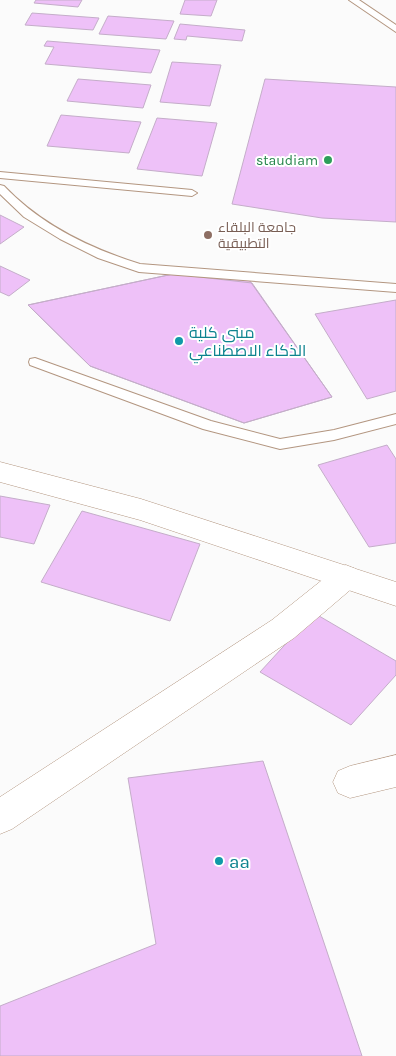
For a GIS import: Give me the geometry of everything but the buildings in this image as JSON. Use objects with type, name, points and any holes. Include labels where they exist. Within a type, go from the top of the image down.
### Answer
[{"type":"street","points":[[0,472],[141,510],[396,594]]},
{"type":"street","points":[[0,818],[283,629],[346,577]]},
{"type":"street","points":[[350,782],[396,770]]},
{"type":"lane","points":[[353,0],[396,29]]},
{"type":"lane","points":[[0,175],[192,193]]},
{"type":"lane","points":[[0,188],[36,220],[113,260],[139,268],[396,288]]},
{"type":"lane","points":[[34,362],[208,425],[280,444],[334,435],[396,419]]},
{"type":"place","name":"staudiam","points":[[328,160]]},
{"type":"place","name":"جامعة البلقاء التطبيقية","points":[[208,235]]},
{"type":"place","name":"مبنى كلية الذكاء الاصطناعي","points":[[179,341]]},
{"type":"place","name":"aa","points":[[219,861]]}]
